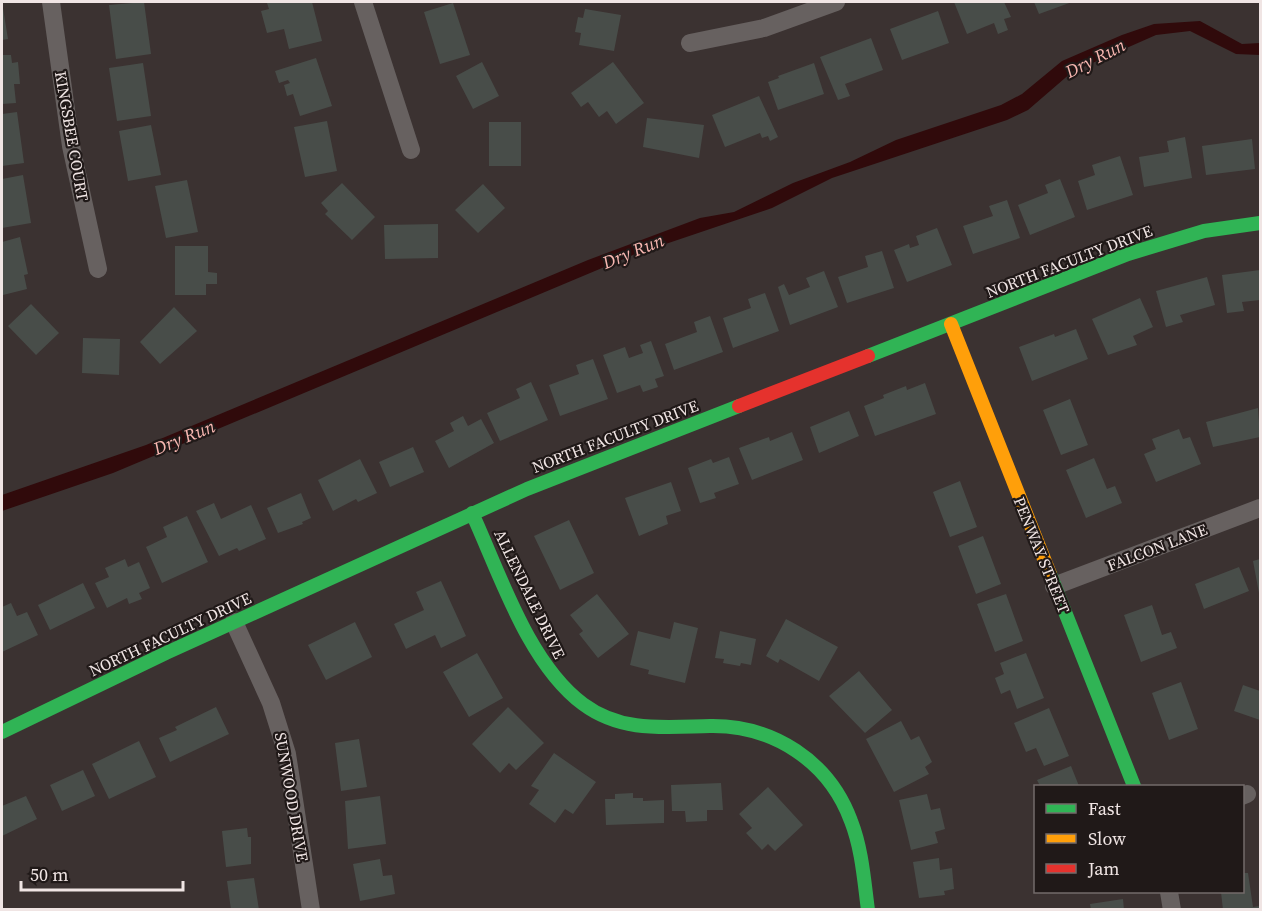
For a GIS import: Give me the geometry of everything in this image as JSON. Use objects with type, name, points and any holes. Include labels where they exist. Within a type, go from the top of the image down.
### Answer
[{"type":"street","name":"KINGSBEE COURT","points":[[51,2],[70,146],[98,269]]},
{"type":"street","points":[[363,2],[411,150]]},
{"type":"street","points":[[690,43],[764,28],[836,2]]},
{"type":"street","name":"NORTH FACULTY DRIVE","points":[[2,732],[234,622],[472,513],[578,468],[1147,247],[1204,231],[1260,223]]},
{"type":"street","name":"PENWAY STREET","points":[[951,324],[1134,785]]},
{"type":"street","name":"FALCON LANE","points":[[1054,586],[1260,508]]},
{"type":"street","name":"ALLENDALE DRIVE","points":[[472,513],[543,662],[555,678],[585,705],[601,715],[638,728],[668,730],[729,726],[749,729],[787,744],[819,768],[838,791],[851,818],[859,847],[868,909]]},
{"type":"street","name":"SUNWOOD DRIVE","points":[[234,622],[271,703],[284,744],[293,783],[311,909]]},
{"type":"street","points":[[1169,893],[1172,909]]},
{"type":"water","name":"Dry Run","points":[[1200,21],[1242,44],[1260,43],[1260,55],[1236,54],[1190,31],[1156,35],[1072,72],[1028,110],[1007,120],[832,178],[772,208],[633,255],[113,473],[2,511],[2,495],[146,445],[588,260],[700,218],[734,212],[793,183],[850,162],[896,140],[1001,105],[1022,94],[1062,61],[1122,35],[1154,24]]},
{"type":"building","points":[[2,2],[8,39],[2,40]]},
{"type":"building","points":[[144,2],[151,54],[116,59],[109,5]]},
{"type":"building","points":[[312,2],[322,41],[289,49],[284,29],[267,33],[261,11],[269,9],[267,3]]},
{"type":"building","points":[[954,2],[1004,2],[1011,17],[1004,19],[1008,30],[998,34],[994,23],[967,34]]},
{"type":"building","points":[[1034,2],[1072,2],[1039,14]]},
{"type":"building","points":[[453,3],[470,55],[440,64],[424,12]]},
{"type":"building","points":[[585,9],[621,15],[614,51],[579,45],[581,33],[575,32],[578,17],[583,18]]},
{"type":"building","points":[[938,11],[949,43],[902,60],[890,29]]},
{"type":"building","points":[[871,38],[883,70],[845,84],[850,96],[838,100],[820,57]]},
{"type":"building","points":[[2,55],[11,55],[12,63],[18,62],[20,84],[14,84],[16,103],[2,104]]},
{"type":"building","points":[[316,58],[332,106],[300,116],[293,94],[287,96],[284,85],[290,83],[288,80],[279,83],[275,71]]},
{"type":"building","points":[[482,62],[499,96],[473,109],[456,76]]},
{"type":"building","points":[[613,62],[644,103],[616,124],[607,111],[599,117],[588,102],[581,107],[571,93]]},
{"type":"building","points":[[143,63],[151,116],[117,121],[109,68]]},
{"type":"building","points":[[814,63],[824,94],[778,110],[768,82]]},
{"type":"building","points":[[759,96],[778,137],[770,141],[768,136],[762,138],[760,133],[725,147],[712,115]]},
{"type":"building","points":[[17,112],[24,163],[2,166],[2,114]]},
{"type":"building","points":[[647,118],[704,125],[699,158],[643,147]]},
{"type":"building","points":[[327,121],[337,171],[305,177],[294,127]]},
{"type":"building","points":[[489,122],[521,122],[521,166],[489,166]]},
{"type":"building","points":[[151,125],[161,175],[128,181],[119,131]]},
{"type":"building","points":[[1185,137],[1192,178],[1144,187],[1139,157],[1169,152],[1167,141]]},
{"type":"building","points":[[1252,139],[1255,169],[1206,175],[1202,146]]},
{"type":"building","points":[[1120,156],[1133,195],[1087,210],[1078,181],[1095,175],[1092,165]]},
{"type":"building","points":[[23,175],[31,223],[2,228],[2,179]]},
{"type":"building","points":[[1060,179],[1075,217],[1030,235],[1018,205],[1048,193],[1045,185]]},
{"type":"building","points":[[187,180],[198,232],[166,238],[155,186]]},
{"type":"building","points":[[342,183],[375,217],[352,240],[325,214],[328,211],[321,203]]},
{"type":"building","points":[[483,184],[505,208],[478,233],[455,210]]},
{"type":"building","points":[[1007,200],[1020,238],[973,254],[963,226],[993,216],[989,206]]},
{"type":"building","points":[[438,224],[438,258],[385,259],[384,225]]},
{"type":"building","points":[[937,228],[952,265],[907,282],[894,250],[909,244],[910,248],[919,245],[916,236]]},
{"type":"building","points":[[20,237],[28,274],[24,275],[27,289],[3,295],[2,242]]},
{"type":"building","points":[[175,246],[208,246],[208,272],[217,273],[217,284],[206,284],[206,295],[175,295]]},
{"type":"building","points":[[882,251],[894,288],[847,303],[838,277],[868,267],[865,256]]},
{"type":"building","points":[[1260,270],[1260,300],[1242,302],[1244,311],[1227,313],[1222,275]]},
{"type":"building","points":[[824,271],[838,307],[790,325],[778,287],[784,284],[789,295],[810,287],[806,278]]},
{"type":"building","points":[[1207,277],[1215,305],[1180,315],[1183,322],[1166,327],[1156,291]]},
{"type":"building","points":[[765,293],[779,331],[733,348],[723,318],[751,308],[748,299]]},
{"type":"building","points":[[1140,298],[1153,327],[1133,336],[1137,345],[1108,355],[1092,319]]},
{"type":"building","points":[[31,304],[59,333],[36,355],[8,326]]},
{"type":"building","points":[[174,307],[197,331],[160,364],[140,342]]},
{"type":"building","points":[[710,316],[723,352],[674,370],[665,344],[697,332],[694,322]]},
{"type":"building","points":[[1076,329],[1088,359],[1032,381],[1019,347],[1054,334],[1055,337]]},
{"type":"building","points":[[83,338],[120,339],[119,375],[82,373]]},
{"type":"building","points":[[651,341],[664,376],[655,379],[658,387],[643,392],[640,385],[617,393],[603,355],[625,347],[629,358],[643,353],[640,345]]},
{"type":"building","points":[[593,359],[608,399],[560,416],[549,385],[579,374],[576,365]]},
{"type":"building","points":[[531,382],[548,420],[500,441],[487,413],[520,398],[516,389]]},
{"type":"building","points":[[925,383],[936,414],[875,436],[864,406],[906,386],[907,390]]},
{"type":"building","points":[[1070,399],[1088,445],[1061,455],[1043,410]]},
{"type":"building","points":[[1258,408],[1260,437],[1213,447],[1206,422]]},
{"type":"building","points":[[849,411],[859,436],[819,453],[810,427]]},
{"type":"building","points":[[463,416],[468,426],[481,419],[494,443],[449,468],[435,441],[454,431],[450,423]]},
{"type":"building","points":[[1179,429],[1183,439],[1190,437],[1201,464],[1156,482],[1144,454],[1156,449],[1152,439]]},
{"type":"building","points":[[792,432],[803,460],[752,480],[739,448],[769,437],[770,441]]},
{"type":"building","points":[[413,447],[424,472],[390,487],[379,462]]},
{"type":"building","points":[[729,457],[739,484],[714,493],[716,498],[700,503],[688,468],[711,459],[713,463]]},
{"type":"building","points":[[1094,458],[1107,489],[1115,486],[1122,503],[1086,518],[1066,470]]},
{"type":"building","points":[[360,459],[377,493],[358,502],[356,499],[333,511],[318,480]]},
{"type":"building","points":[[960,481],[977,527],[950,537],[933,492]]},
{"type":"building","points":[[671,482],[681,511],[666,516],[668,524],[639,536],[625,498]]},
{"type":"building","points":[[301,493],[311,518],[302,522],[303,524],[278,533],[267,508]]},
{"type":"building","points":[[214,503],[221,519],[251,505],[266,539],[239,551],[237,548],[219,556],[196,511]]},
{"type":"building","points":[[187,516],[208,562],[162,583],[146,547],[167,537],[163,527]]},
{"type":"building","points":[[569,520],[594,573],[560,590],[534,536]]},
{"type":"building","points":[[983,536],[1001,584],[976,594],[958,546]]},
{"type":"building","points":[[125,559],[128,567],[139,562],[150,588],[139,593],[142,599],[129,604],[127,598],[107,608],[95,583],[109,577],[105,568]]},
{"type":"building","points":[[1260,559],[1260,593],[1259,593],[1253,561]]},
{"type":"building","points":[[1239,567],[1249,591],[1204,609],[1195,584]]},
{"type":"building","points":[[441,581],[466,636],[441,648],[435,635],[406,649],[394,624],[424,610],[416,592]]},
{"type":"building","points":[[83,583],[95,608],[50,630],[38,605]]},
{"type":"building","points":[[597,594],[629,634],[598,658],[579,634],[583,631],[570,615]]},
{"type":"building","points":[[1006,594],[1023,641],[995,652],[977,604]]},
{"type":"building","points":[[11,603],[17,616],[27,612],[38,635],[2,652],[2,607]]},
{"type":"building","points":[[1152,605],[1162,635],[1171,632],[1177,648],[1141,662],[1124,615]]},
{"type":"building","points":[[786,619],[838,647],[819,681],[780,659],[778,663],[766,656]]},
{"type":"building","points":[[355,622],[372,657],[326,680],[308,645]]},
{"type":"building","points":[[674,622],[698,628],[685,683],[648,674],[649,670],[630,665],[638,631],[670,639]]},
{"type":"building","points":[[720,631],[756,639],[751,665],[723,663],[724,659],[715,658]]},
{"type":"building","points":[[477,653],[503,698],[469,717],[443,672]]},
{"type":"building","points":[[1026,653],[1044,698],[1017,709],[1010,690],[1001,694],[995,678],[1004,674],[1000,663]]},
{"type":"building","points":[[859,671],[892,710],[865,733],[829,696]]},
{"type":"building","points":[[1181,682],[1198,729],[1169,740],[1152,693]]},
{"type":"building","points":[[1243,685],[1260,691],[1260,720],[1234,711]]},
{"type":"building","points":[[216,707],[229,734],[170,762],[159,738],[177,730],[175,727]]},
{"type":"building","points":[[508,707],[544,743],[516,770],[509,763],[500,773],[472,744]]},
{"type":"building","points":[[1049,708],[1069,756],[1044,766],[1036,748],[1026,752],[1014,723]]},
{"type":"building","points":[[901,721],[911,740],[919,736],[932,762],[925,767],[929,774],[894,792],[866,739]]},
{"type":"building","points":[[359,739],[367,787],[341,791],[335,743]]},
{"type":"building","points":[[139,741],[156,777],[109,799],[92,764]]},
{"type":"building","points":[[554,753],[596,782],[573,814],[565,809],[555,823],[529,804],[539,790],[531,786]]},
{"type":"building","points":[[1071,766],[1079,785],[1040,785],[1037,780]]},
{"type":"building","points":[[83,770],[95,796],[62,811],[50,785]]},
{"type":"building","points":[[721,783],[723,810],[707,810],[707,821],[686,822],[685,811],[672,811],[671,785]]},
{"type":"building","points":[[768,787],[803,825],[775,851],[768,844],[762,850],[746,833],[752,828],[739,814]]},
{"type":"building","points":[[633,793],[633,798],[643,798],[643,801],[664,800],[664,823],[606,825],[605,799],[615,799],[615,794]]},
{"type":"building","points":[[927,794],[931,810],[940,808],[945,829],[935,832],[938,843],[911,850],[899,800]]},
{"type":"building","points":[[26,796],[37,819],[2,836],[2,806]]},
{"type":"building","points":[[380,796],[386,844],[348,849],[345,801]]},
{"type":"building","points":[[247,828],[248,837],[251,837],[251,864],[226,867],[222,831]]},
{"type":"building","points":[[939,858],[940,870],[952,868],[954,889],[944,891],[945,895],[919,898],[913,862]]},
{"type":"building","points":[[380,859],[383,876],[392,875],[395,894],[360,901],[353,864]]},
{"type":"building","points":[[1244,873],[1248,873],[1253,907],[1260,906],[1260,910],[1223,910],[1221,893],[1244,893]]},
{"type":"building","points":[[254,878],[259,910],[231,910],[227,881]]},
{"type":"building","points":[[1123,899],[1124,910],[1091,910],[1090,904]]},
{"type":"traffic: fast","points":[[868,356],[1128,254],[1204,231],[1260,223]]},
{"type":"traffic: fast","points":[[2,732],[166,653],[527,489],[739,406]]},
{"type":"traffic: fast","points":[[472,513],[517,616],[531,642],[564,687],[583,704],[613,720],[628,724],[660,727],[733,727],[756,732],[796,751],[813,764],[829,781],[851,821],[860,854],[868,910]]},
{"type":"traffic: fast","points":[[1050,574],[1134,785]]},
{"type":"traffic: slow","points":[[951,324],[1050,574]]},
{"type":"traffic: jam","points":[[739,406],[868,356]]}]
